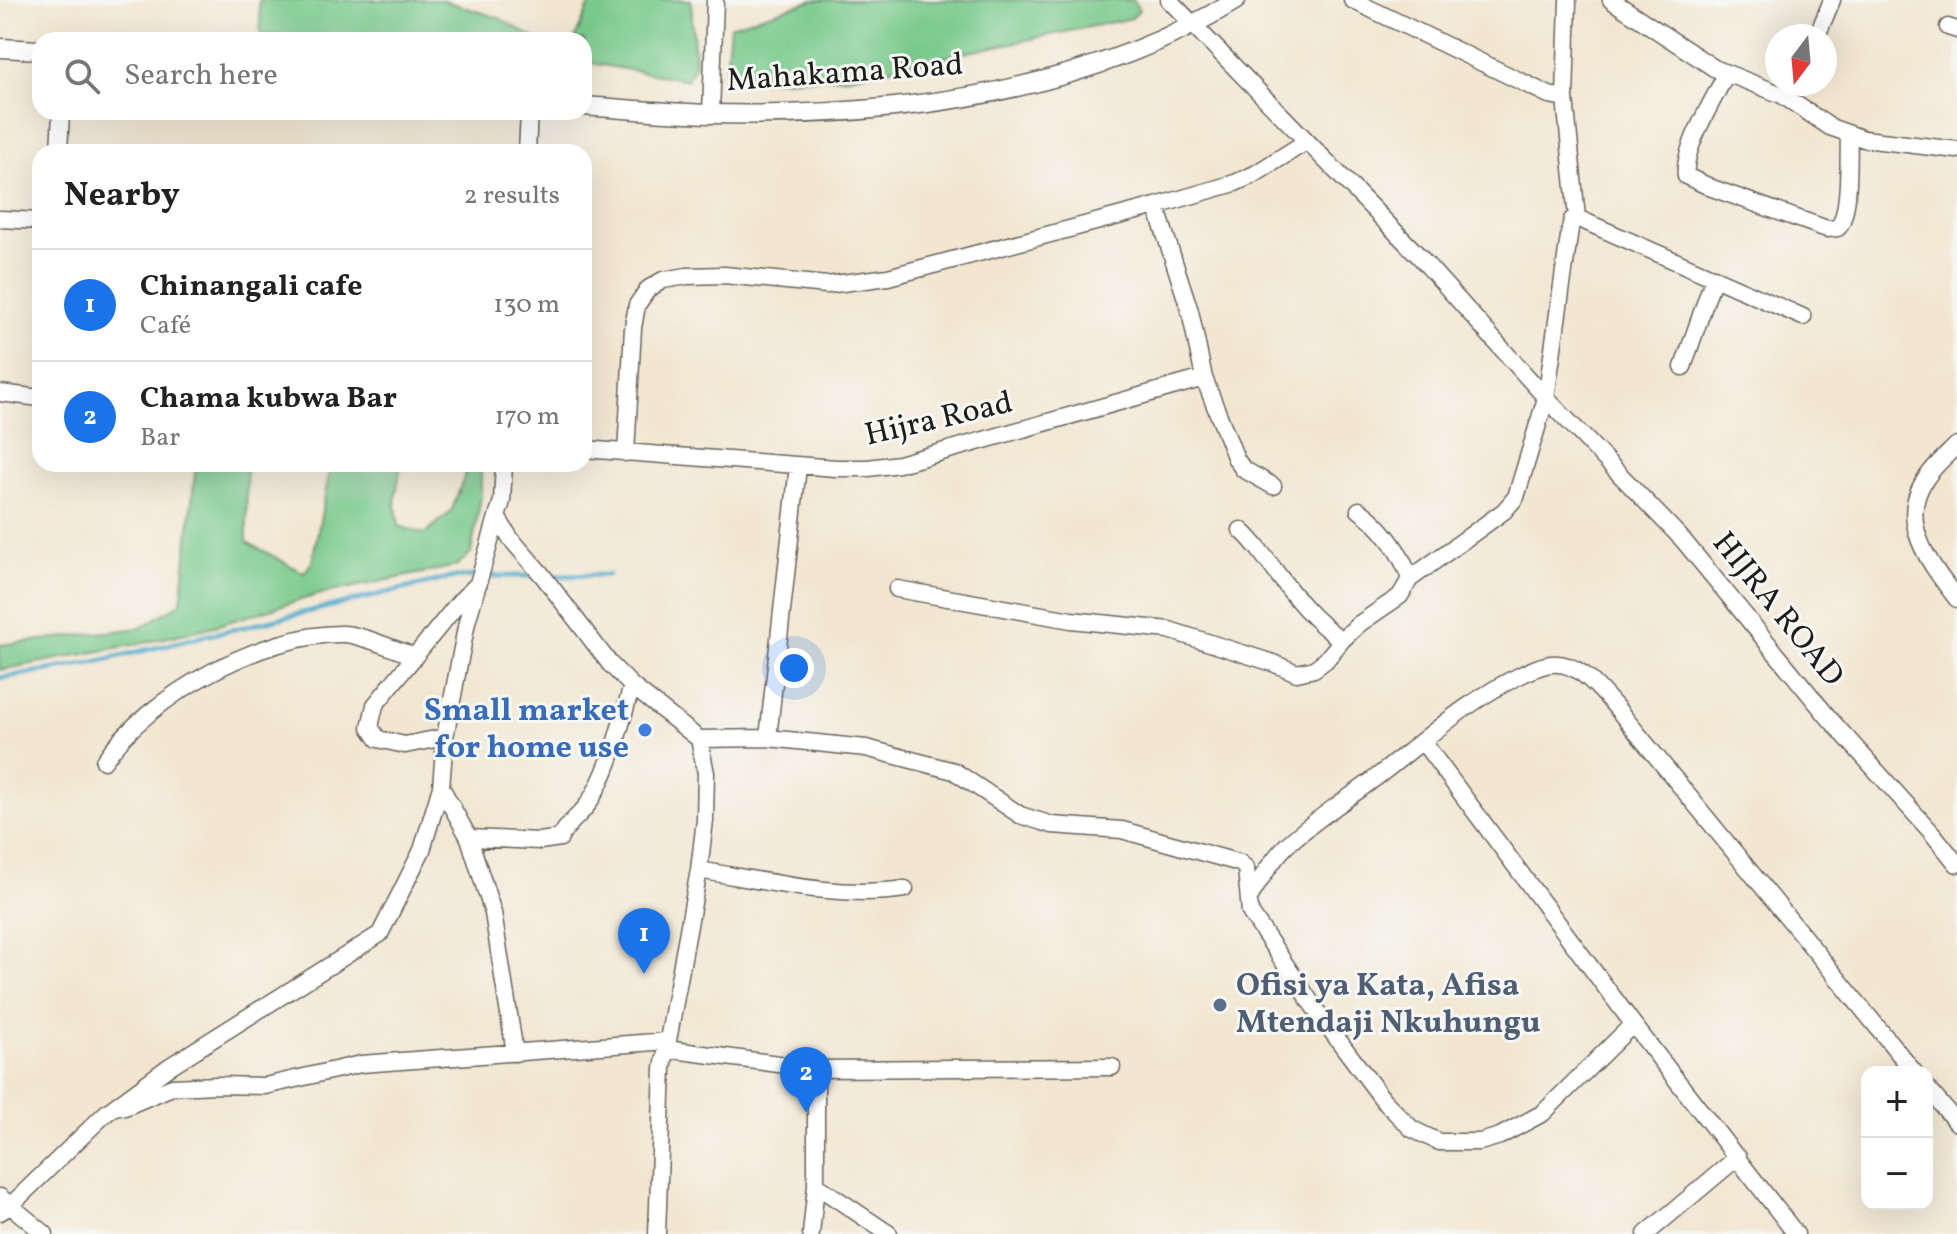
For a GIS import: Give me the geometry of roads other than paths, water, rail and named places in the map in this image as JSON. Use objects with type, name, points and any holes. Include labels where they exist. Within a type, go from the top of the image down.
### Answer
[{"type":"street","points":[[711,114],[715,0]]},
{"type":"street","points":[[1169,0],[1193,27]]},
{"type":"street","name":"Mahakama Road","points":[[592,107],[711,114],[912,105],[994,91],[1066,74],[1193,27],[1236,0]]},
{"type":"street","points":[[1352,0],[1549,95],[1565,98]]},
{"type":"street","points":[[1568,0],[1565,98],[1577,218]]},
{"type":"street","points":[[1611,0],[1726,74],[1765,84]]},
{"type":"street","points":[[1822,24],[1832,0]]},
{"type":"street","name":"HIJRA ROAD","points":[[1193,27],[1419,256],[1546,398],[1683,540],[1829,718],[1957,864]]},
{"type":"street","points":[[0,48],[32,50]]},
{"type":"street","points":[[1726,74],[1684,167],[1686,176],[1827,229],[1838,228],[1843,222],[1849,135]]},
{"type":"street","points":[[1794,96],[1830,127],[1849,135],[1957,150]]},
{"type":"street","points":[[59,144],[61,120]]},
{"type":"street","points":[[527,144],[529,120]]},
{"type":"street","points":[[626,453],[637,305],[648,289],[663,280],[724,275],[827,285],[888,277],[1156,206],[1245,179],[1307,141]]},
{"type":"street","points":[[1156,206],[1190,311],[1204,378],[1236,459],[1243,469],[1273,486]]},
{"type":"street","points":[[1577,218],[1803,317]]},
{"type":"street","points":[[897,589],[1071,620],[1169,630],[1297,673],[1314,669],[1342,640],[1400,596],[1410,579],[1504,511],[1516,497],[1546,398],[1570,229],[1572,220],[1577,218]]},
{"type":"street","points":[[0,219],[32,221]]},
{"type":"street","points":[[1683,367],[1714,277]]},
{"type":"street","name":"Hijra Road","points":[[592,450],[798,466],[868,468],[899,464],[1204,378]]},
{"type":"street","points":[[0,393],[32,397]]},
{"type":"street","points":[[1957,445],[1926,478],[1917,493],[1913,512],[1918,538],[1928,558],[1957,599]]},
{"type":"street","points":[[768,738],[798,466]]},
{"type":"street","points":[[45,1234],[3,1205],[105,1114],[170,1066],[380,934],[422,850],[441,787],[445,737],[467,622],[502,501],[504,472]]},
{"type":"street","points":[[1359,510],[1374,521],[1403,559],[1410,579]]},
{"type":"street","points":[[497,517],[510,538],[610,664],[632,686],[699,739],[768,738],[866,748],[954,771],[1020,815],[1052,825],[1122,830],[1240,863],[1246,868],[1251,895],[1250,912],[1318,1013],[1384,1101],[1412,1129],[1439,1142],[1480,1142],[1500,1136],[1543,1113],[1633,1024]]},
{"type":"street","points":[[1241,530],[1253,540],[1318,623],[1342,640]]},
{"type":"street","points":[[445,737],[405,745],[378,739],[370,727],[375,705],[460,601],[480,582]]},
{"type":"street","points":[[104,761],[117,742],[145,716],[206,674],[259,651],[310,638],[346,634],[415,656]]},
{"type":"street","points":[[1251,895],[1286,846],[1423,742],[1456,713],[1539,667],[1565,665],[1587,676],[1615,706],[1909,1066]]},
{"type":"street","points":[[469,838],[540,841],[560,838],[566,824],[586,806],[604,772],[632,686]]},
{"type":"street","points":[[657,1234],[663,1068],[699,870],[705,820],[706,773],[699,739]]},
{"type":"street","points":[[1423,742],[1633,1024],[1796,1234]]},
{"type":"street","points":[[441,787],[469,838],[493,913],[515,1053]]},
{"type":"street","points":[[699,870],[840,891],[880,893],[905,889]]},
{"type":"street","points":[[105,1114],[172,1087],[265,1086],[361,1064],[667,1045],[816,1069],[1112,1067]]},
{"type":"street","points":[[811,1234],[816,1185],[816,1069]]},
{"type":"street","points":[[1933,1094],[1956,1119]]},
{"type":"street","points":[[1646,1234],[1738,1157]]},
{"type":"street","points":[[816,1185],[889,1234]]},
{"type":"waterway","points":[[549,576],[608,575]]},
{"type":"waterway","points":[[0,678],[91,663],[450,578],[475,576]]},
{"type":"waterway","points":[[485,576],[539,576]]},
{"type":"place","name":"Small market for home use","points":[[645,730]]},
{"type":"place","name":"Chinangali cafe","points":[[644,974]]},
{"type":"place","name":"Ofisi ya Kata, Afisa Mtendaji Nkuhungu","points":[[1220,1005]]},
{"type":"place","name":"Chama kubwa Bar","points":[[806,1113]]}]
